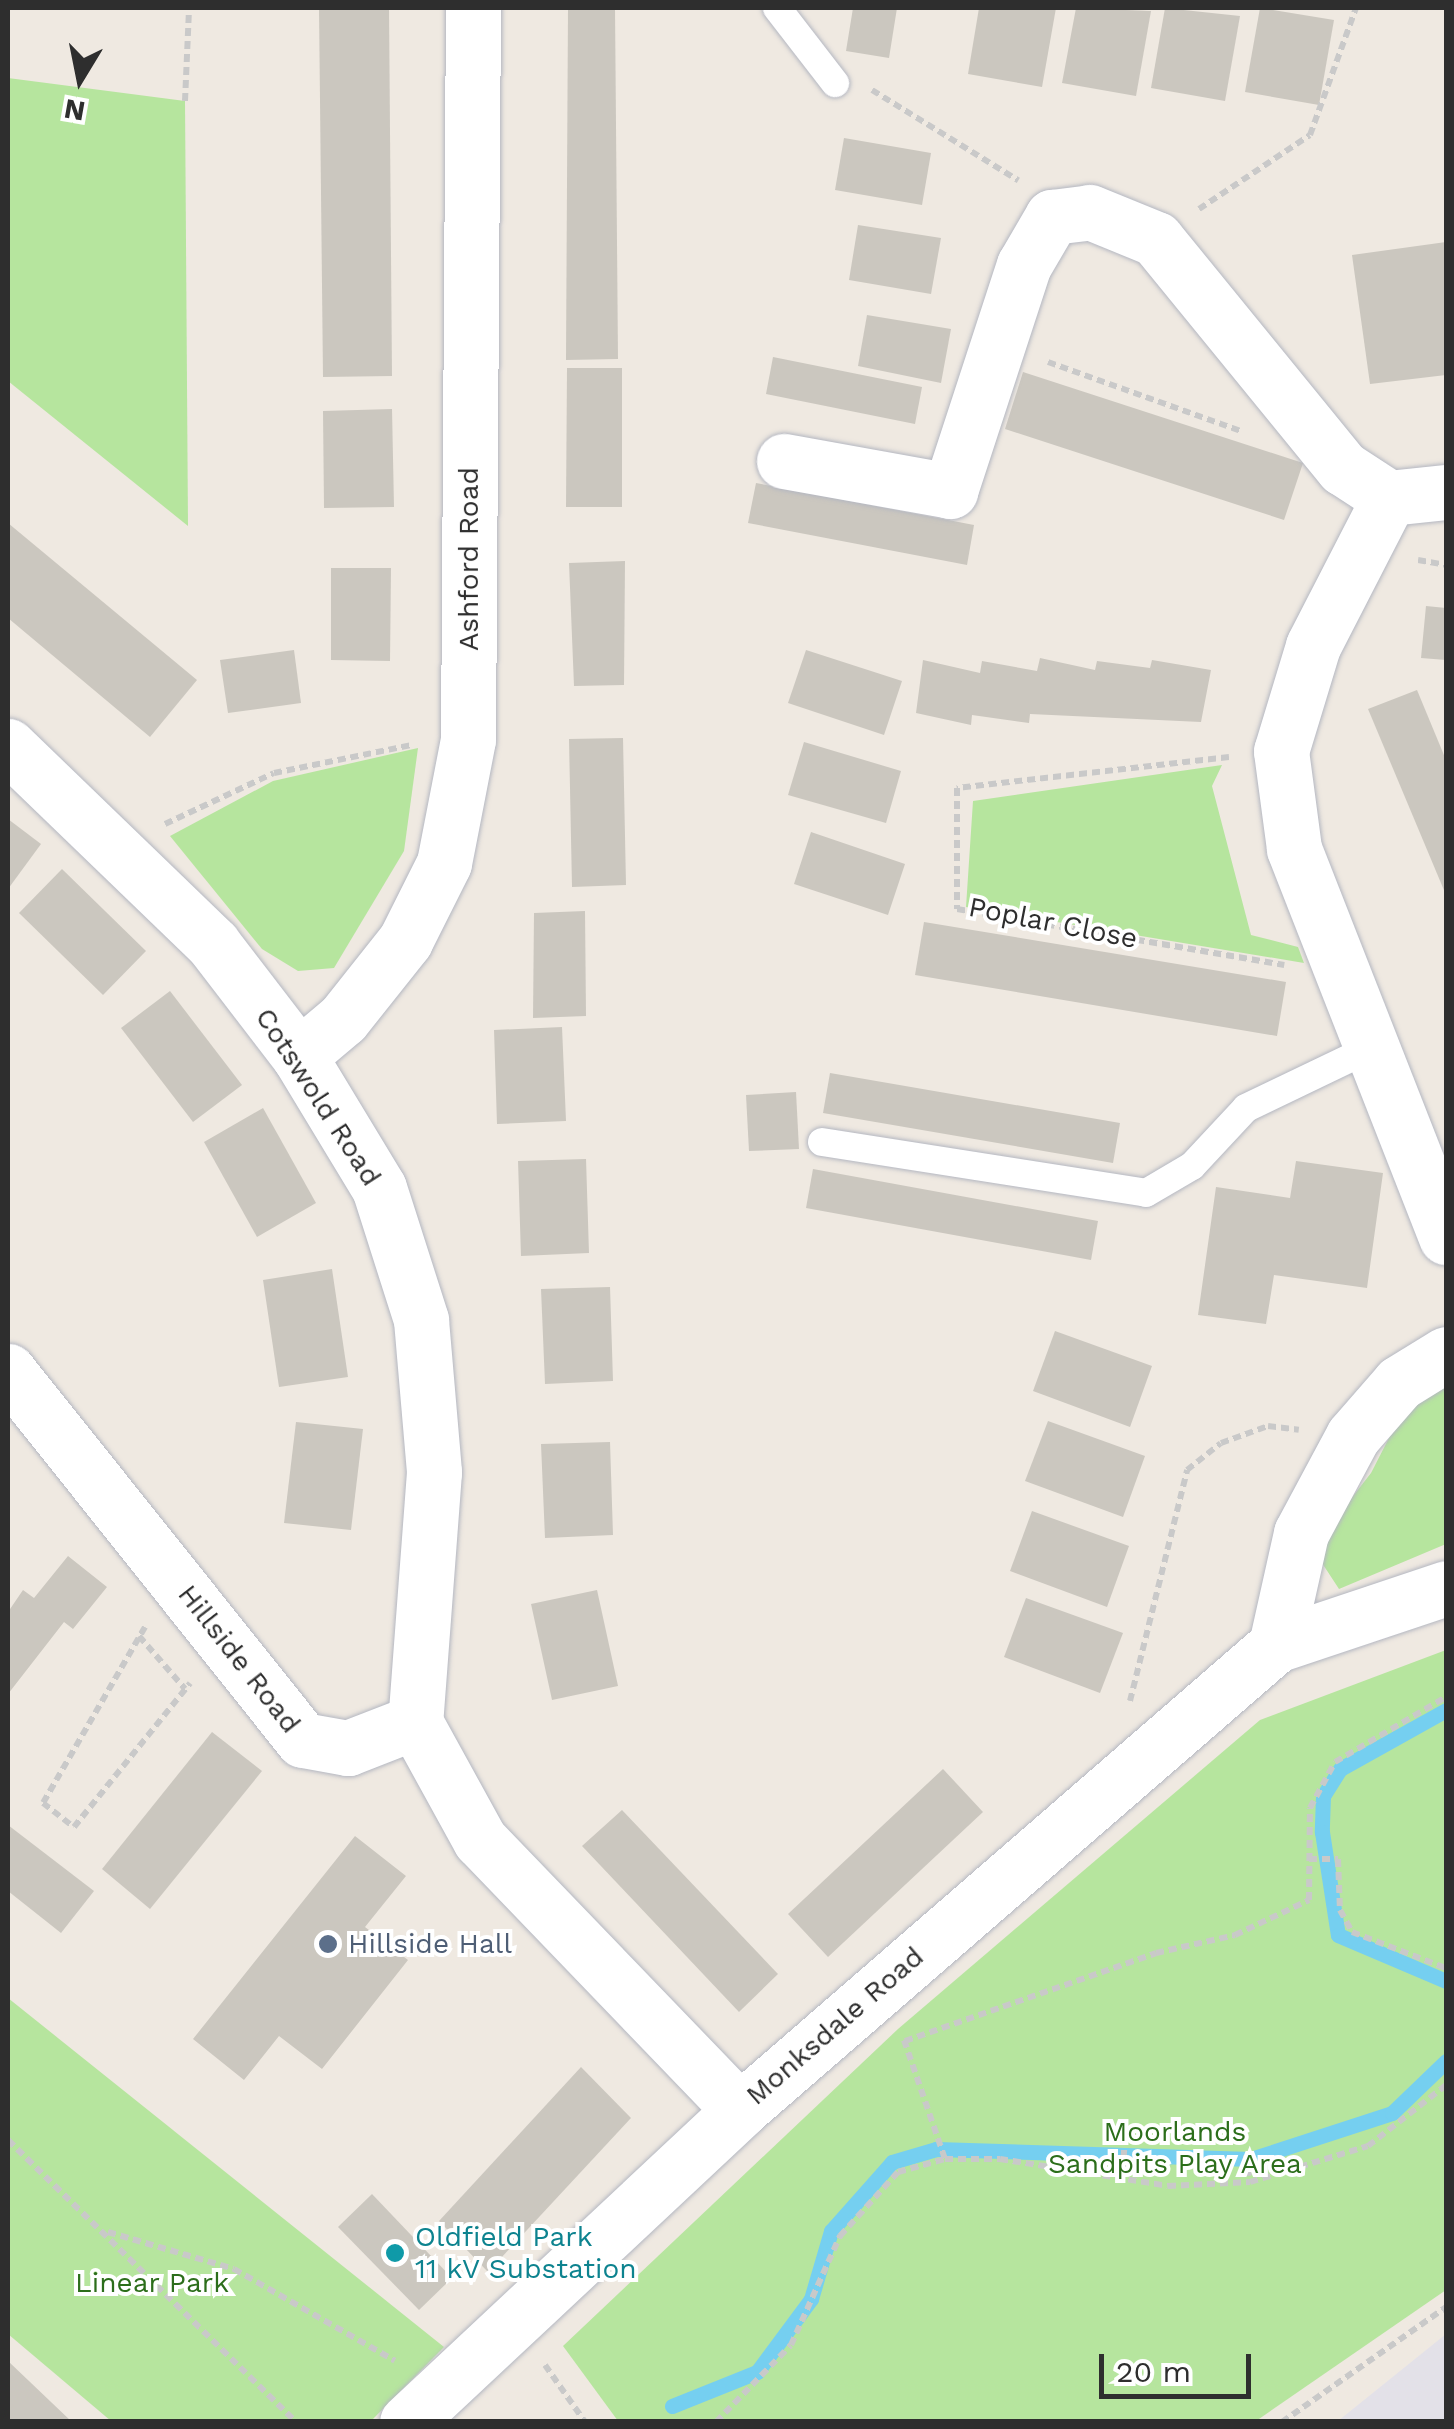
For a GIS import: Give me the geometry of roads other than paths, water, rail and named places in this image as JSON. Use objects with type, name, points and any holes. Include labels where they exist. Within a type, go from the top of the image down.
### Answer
[{"type":"street","name":"Ashford Road","points":[[299,1056],[344,1019],[405,941],[444,863],[468,739],[472,8]]},
{"type":"street","points":[[784,461],[950,491],[994,342],[1052,217],[1122,218],[1156,239],[1343,468],[1389,498],[1446,492]]},
{"type":"street","points":[[1389,498],[1313,646],[1281,751],[1294,849],[1349,976],[1369,1049],[1446,1237]]},
{"type":"street","name":"Cotswold Road","points":[[8,746],[213,944],[299,1056],[379,1188],[421,1320],[434,1472],[414,1722]]},
{"type":"street","points":[[1276,1645],[1301,1534],[1354,1436],[1399,1383],[1446,1354]]},
{"type":"street","name":"Hillside Road","points":[[8,1371],[174,1576],[222,1644],[303,1740],[348,1748],[414,1722]]},
{"type":"street","name":"Monksdale Road","points":[[422,2408],[512,2318],[740,2110],[1113,1780],[1276,1645],[1446,1588]]},
{"type":"street","points":[[414,1722],[480,1840],[740,2110]]},
{"type":"lane","points":[[777,8],[836,84]]},
{"type":"lane","points":[[822,1142],[1146,1193],[1192,1166],[1246,1108],[1369,1049]]},
{"type":"waterway","points":[[1446,1710],[1340,1769],[1323,1796],[1322,1832],[1338,1935],[1446,1981]]},
{"type":"waterway","points":[[672,2406],[757,2372],[811,2299],[831,2231],[892,2162],[936,2149],[1251,2159],[1392,2113],[1446,2061]]},
{"type":"place","name":"Hillside Hall","points":[[328,1944]]},
{"type":"place","name":"Oldfield Park 11 kV Substation","points":[[395,2253]]},
{"type":"park label","name":"Moorlands Sandpits Play Area","points":[[1175,2148]]},
{"type":"park label","name":"Linear Park","points":[[152,2283]]}]
